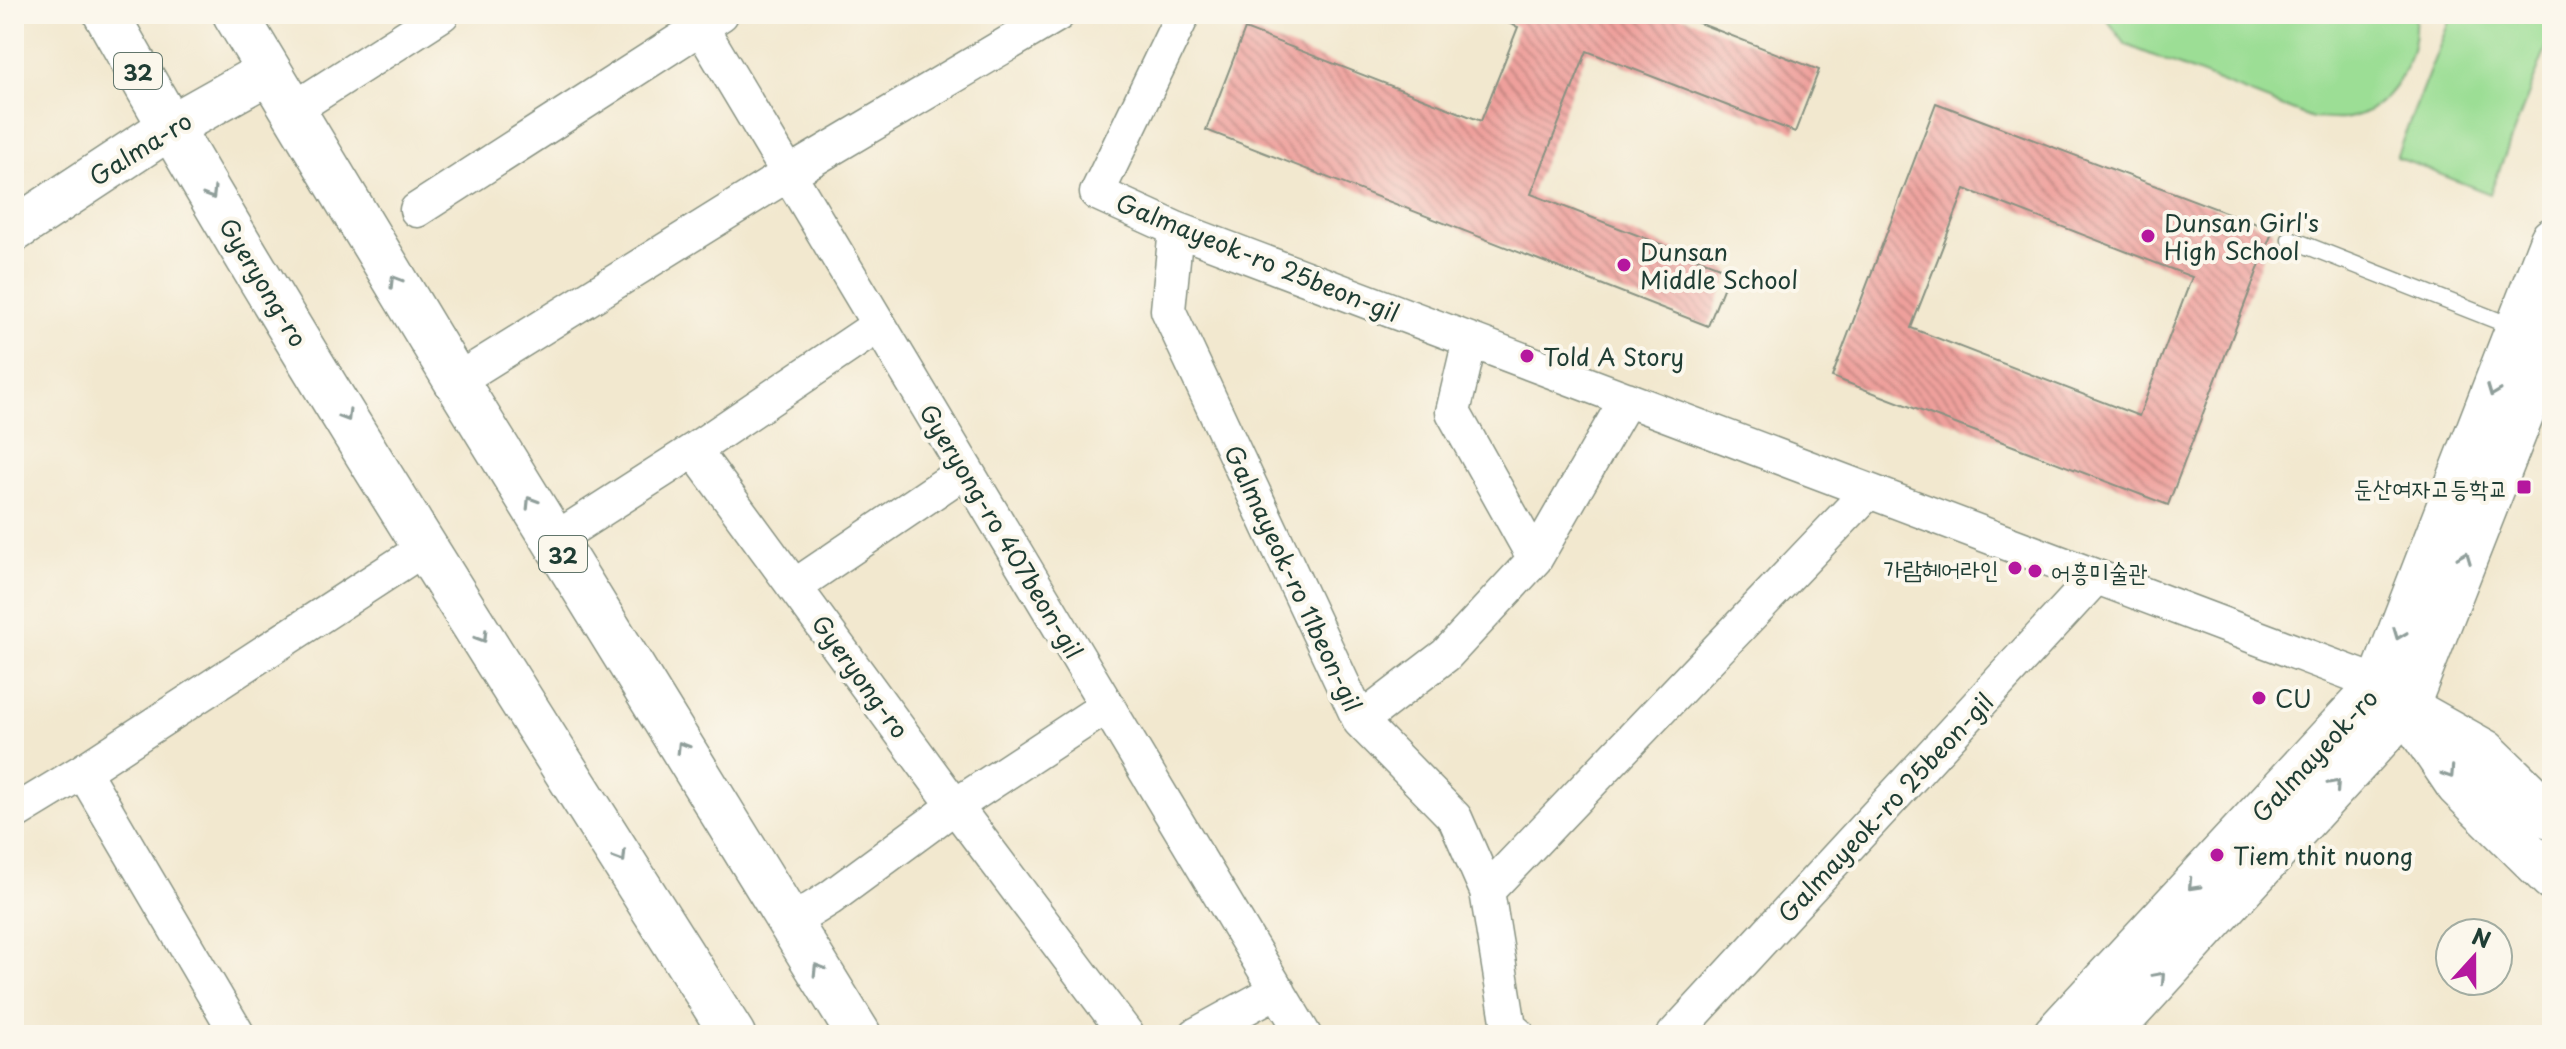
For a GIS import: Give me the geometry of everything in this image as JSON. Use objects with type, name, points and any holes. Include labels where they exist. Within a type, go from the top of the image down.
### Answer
[{"type":"main road","name":"Gyeryong-ro","points":[[106,14],[170,127],[426,547],[733,1035]]},
{"type":"main road","name":"32","points":[[235,14],[456,381],[859,1035]]},
{"type":"main road","name":"Galma-ro","points":[[14,230],[170,127],[268,72]]},
{"type":"main road","name":"Galmayeok-ro","points":[[2122,1030],[2393,696],[2535,332],[2552,240]]},
{"type":"main road","name":"Galmayeok-ro","points":[[2055,1035],[2393,696]]},
{"type":"main road","points":[[2393,696],[2485,752],[2552,817]]},
{"type":"main road","points":[[2393,696],[2458,785],[2552,878]]},
{"type":"street","points":[[291,111],[442,14]]},
{"type":"street","points":[[456,381],[788,174],[1058,14]]},
{"type":"street","name":"Galmayeok-ro 25beon-gil","points":[[1183,14],[1097,193],[1176,229],[1869,491],[2393,696]]},
{"type":"street","points":[[417,210],[705,18]]},
{"type":"street","name":"Gyeryong-ro 407beon-gil","points":[[705,18],[788,174],[1304,1035]]},
{"type":"street","name":"Galmayeok-ro 11beon-gil","points":[[1176,229],[1168,310],[1360,721],[1455,818],[1487,891],[1509,1027],[1518,1035]]},
{"type":"street","points":[[554,540],[879,325]]},
{"type":"street","points":[[1470,340],[1453,412],[1535,559]]},
{"type":"street","points":[[1360,721],[1446,655],[1535,559],[1627,399]]},
{"type":"street","name":"Gyeryong-ro","points":[[694,450],[1127,1035]]},
{"type":"street","points":[[795,586],[966,470]]},
{"type":"street","points":[[1487,891],[1869,491]]},
{"type":"street","points":[[14,813],[426,547]]},
{"type":"street","name":"Galmayeok-ro 25beon-gil","points":[[1674,1035],[2095,578]]},
{"type":"street","points":[[790,923],[830,898],[955,806],[1107,706]]},
{"type":"street","points":[[83,771],[238,1035]]},
{"type":"street","points":[[1196,1035],[1278,990]]},
{"type":"lane","points":[[2290,239],[2535,332]]},
{"type":"green space","points":[[2103,14],[2415,14],[2415,31],[2407,65],[2389,94],[2376,106],[2344,119],[2312,118],[2126,45]]},
{"type":"green space","points":[[2452,14],[2552,14],[2552,33],[2490,194],[2396,157]]},
{"type":"building","points":[[1486,14],[1676,14],[1819,70],[1795,132],[1587,51],[1531,194],[1730,271],[1708,326],[1206,130],[1245,29],[1481,121],[1518,27]]},
{"type":"building","points":[[1936,103],[2273,230],[2168,505],[1832,377]],"holes":[[[1965,189],[2192,277],[2139,416],[1911,328]]]},
{"type":"place","name":"Dunsan Girl's High School","points":[[2148,236]]},
{"type":"place","name":"Dunsan Middle School","points":[[1624,265]]},
{"type":"place","name":"Told A Story","points":[[1527,356]]},
{"type":"place","name":"둔산여자고등학교","points":[[2524,487]]},
{"type":"place","name":"가람헤어라인","points":[[2015,568]]},
{"type":"place","name":"어흥미술관","points":[[2035,571]]},
{"type":"place","name":"CU","points":[[2259,698]]},
{"type":"place","name":"Tiem thit nuong","points":[[2217,855]]}]
